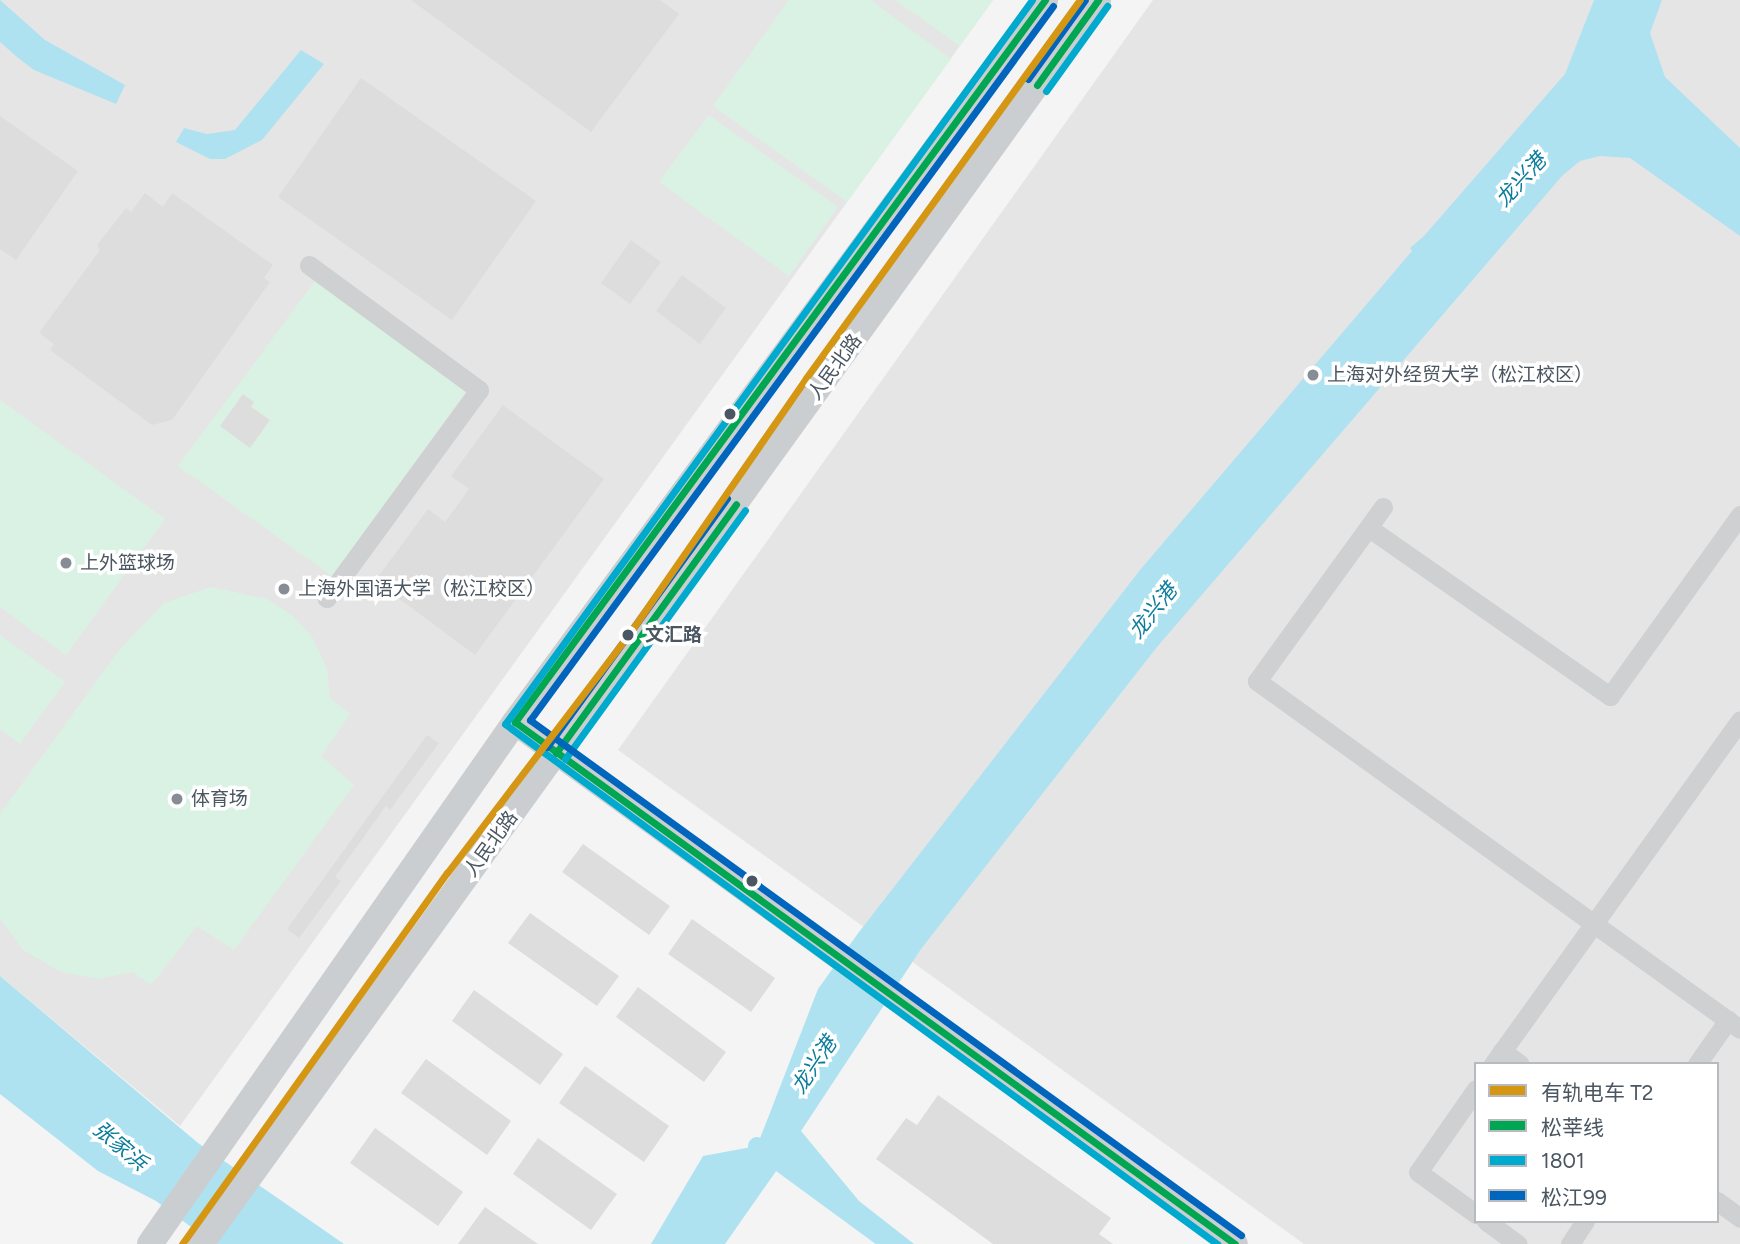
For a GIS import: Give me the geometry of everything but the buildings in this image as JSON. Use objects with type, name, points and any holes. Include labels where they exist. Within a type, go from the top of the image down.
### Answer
[{"type":"main road","points":[[154,1238],[515,722],[1045,0]]},
{"type":"main road","name":"人民北路","points":[[201,1244],[1098,0]]},
{"type":"main road","points":[[515,722],[1235,1244]]},
{"type":"street","points":[[309,265],[479,390],[327,598]]},
{"type":"street","points":[[1383,507],[1257,681],[1734,1025],[1699,1062]]},
{"type":"street","points":[[1369,528],[1610,695],[1740,515]]},
{"type":"street","points":[[1497,1057],[1740,720]]},
{"type":"street","points":[[1474,1091],[1418,1172],[1474,1213]]},
{"type":"street","points":[[1719,1202],[1740,1218]]},
{"type":"street","points":[[1489,1223],[1518,1244]]},
{"type":"street","points":[[1570,1244],[1584,1223]]},
{"type":"shaded area","name":"上海外国语大学（松江校区）","points":[[0,0],[993,0],[180,1126],[0,976]]},
{"type":"shaded area","name":"上海对外经贸大学（松江校区）","points":[[1153,0],[1740,0],[1740,1244],[1304,1244],[618,750]]},
{"type":"green space","points":[[789,0],[870,0],[951,59],[847,202],[713,106]]},
{"type":"green space","points":[[895,0],[993,0],[960,46]]},
{"type":"green space","points":[[709,115],[838,207],[789,276],[659,182]]},
{"type":"green space","points":[[318,277],[469,387],[332,576],[178,466]]},
{"type":"green space","name":"上外篮球场","points":[[0,400],[165,519],[66,655],[0,607]]},
{"type":"green space","name":"体育场","points":[[211,587],[267,599],[293,616],[312,637],[327,669],[330,698],[350,714],[321,756],[354,785],[234,950],[197,926],[151,985],[133,972],[98,979],[61,972],[23,950],[0,918],[0,814],[120,649],[164,603]]},
{"type":"green space","points":[[0,635],[65,682],[20,744],[0,729]]},
{"type":"water","points":[[0,0],[45,40],[125,85],[116,104],[34,70],[0,42]]},
{"type":"water","name":"龙兴港","points":[[1594,0],[1662,0],[1650,33],[1665,77],[1740,148],[1740,236],[1630,158],[1600,156],[1580,161],[1562,176],[1157,647],[921,949],[801,1131],[859,1201],[914,1244],[892,1244],[781,1164],[725,1244],[651,1244],[703,1156],[757,1146],[818,989],[859,932],[1140,570],[1412,251],[1410,248],[1424,236],[1565,74]]},
{"type":"water","points":[[301,50],[324,64],[262,140],[225,159],[210,159],[176,142],[184,128],[207,134],[235,130]]},
{"type":"water","name":"张家浜","points":[[0,976],[198,1143],[344,1244],[214,1244],[156,1201],[98,1171],[0,1094]]},
{"type":"waterway","points":[[757,1146],[891,1244]]},
{"type":"tram line","name":"T2","points":[[182,1244],[447,873],[629,634],[806,378],[1080,0]]},
{"type":"transit line","name":"1801","points":[[1032,0],[505,724],[1217,1244]]},
{"type":"transit line","name":"松莘线","points":[[1045,0],[515,722],[1235,1244]]},
{"type":"transit line","name":"松江99","points":[[1028,79],[1085,0]]},
{"type":"transit line","name":"松莘线","points":[[1037,85],[1098,0]]},
{"type":"transit line","name":"松江99","points":[[1053,6],[530,720],[1241,1235]]},
{"type":"transit line","name":"1801","points":[[1046,91],[1107,6]]},
{"type":"transit line","name":"松江99","points":[[547,747],[727,498]]},
{"type":"transit line","name":"松莘线","points":[[556,753],[736,504]]},
{"type":"transit line","name":"1801","points":[[565,759],[745,510]]},
{"type":"place","name":"上海对外经贸大学（松江校区）","points":[[1313,375]]},
{"type":"place","name":"上外篮球场","points":[[66,563]]},
{"type":"place","name":"上海外国语大学（松江校区）","points":[[284,589]]},
{"type":"place","name":"文汇路","points":[[628,635]]},
{"type":"place","name":"体育场","points":[[177,799]]}]
